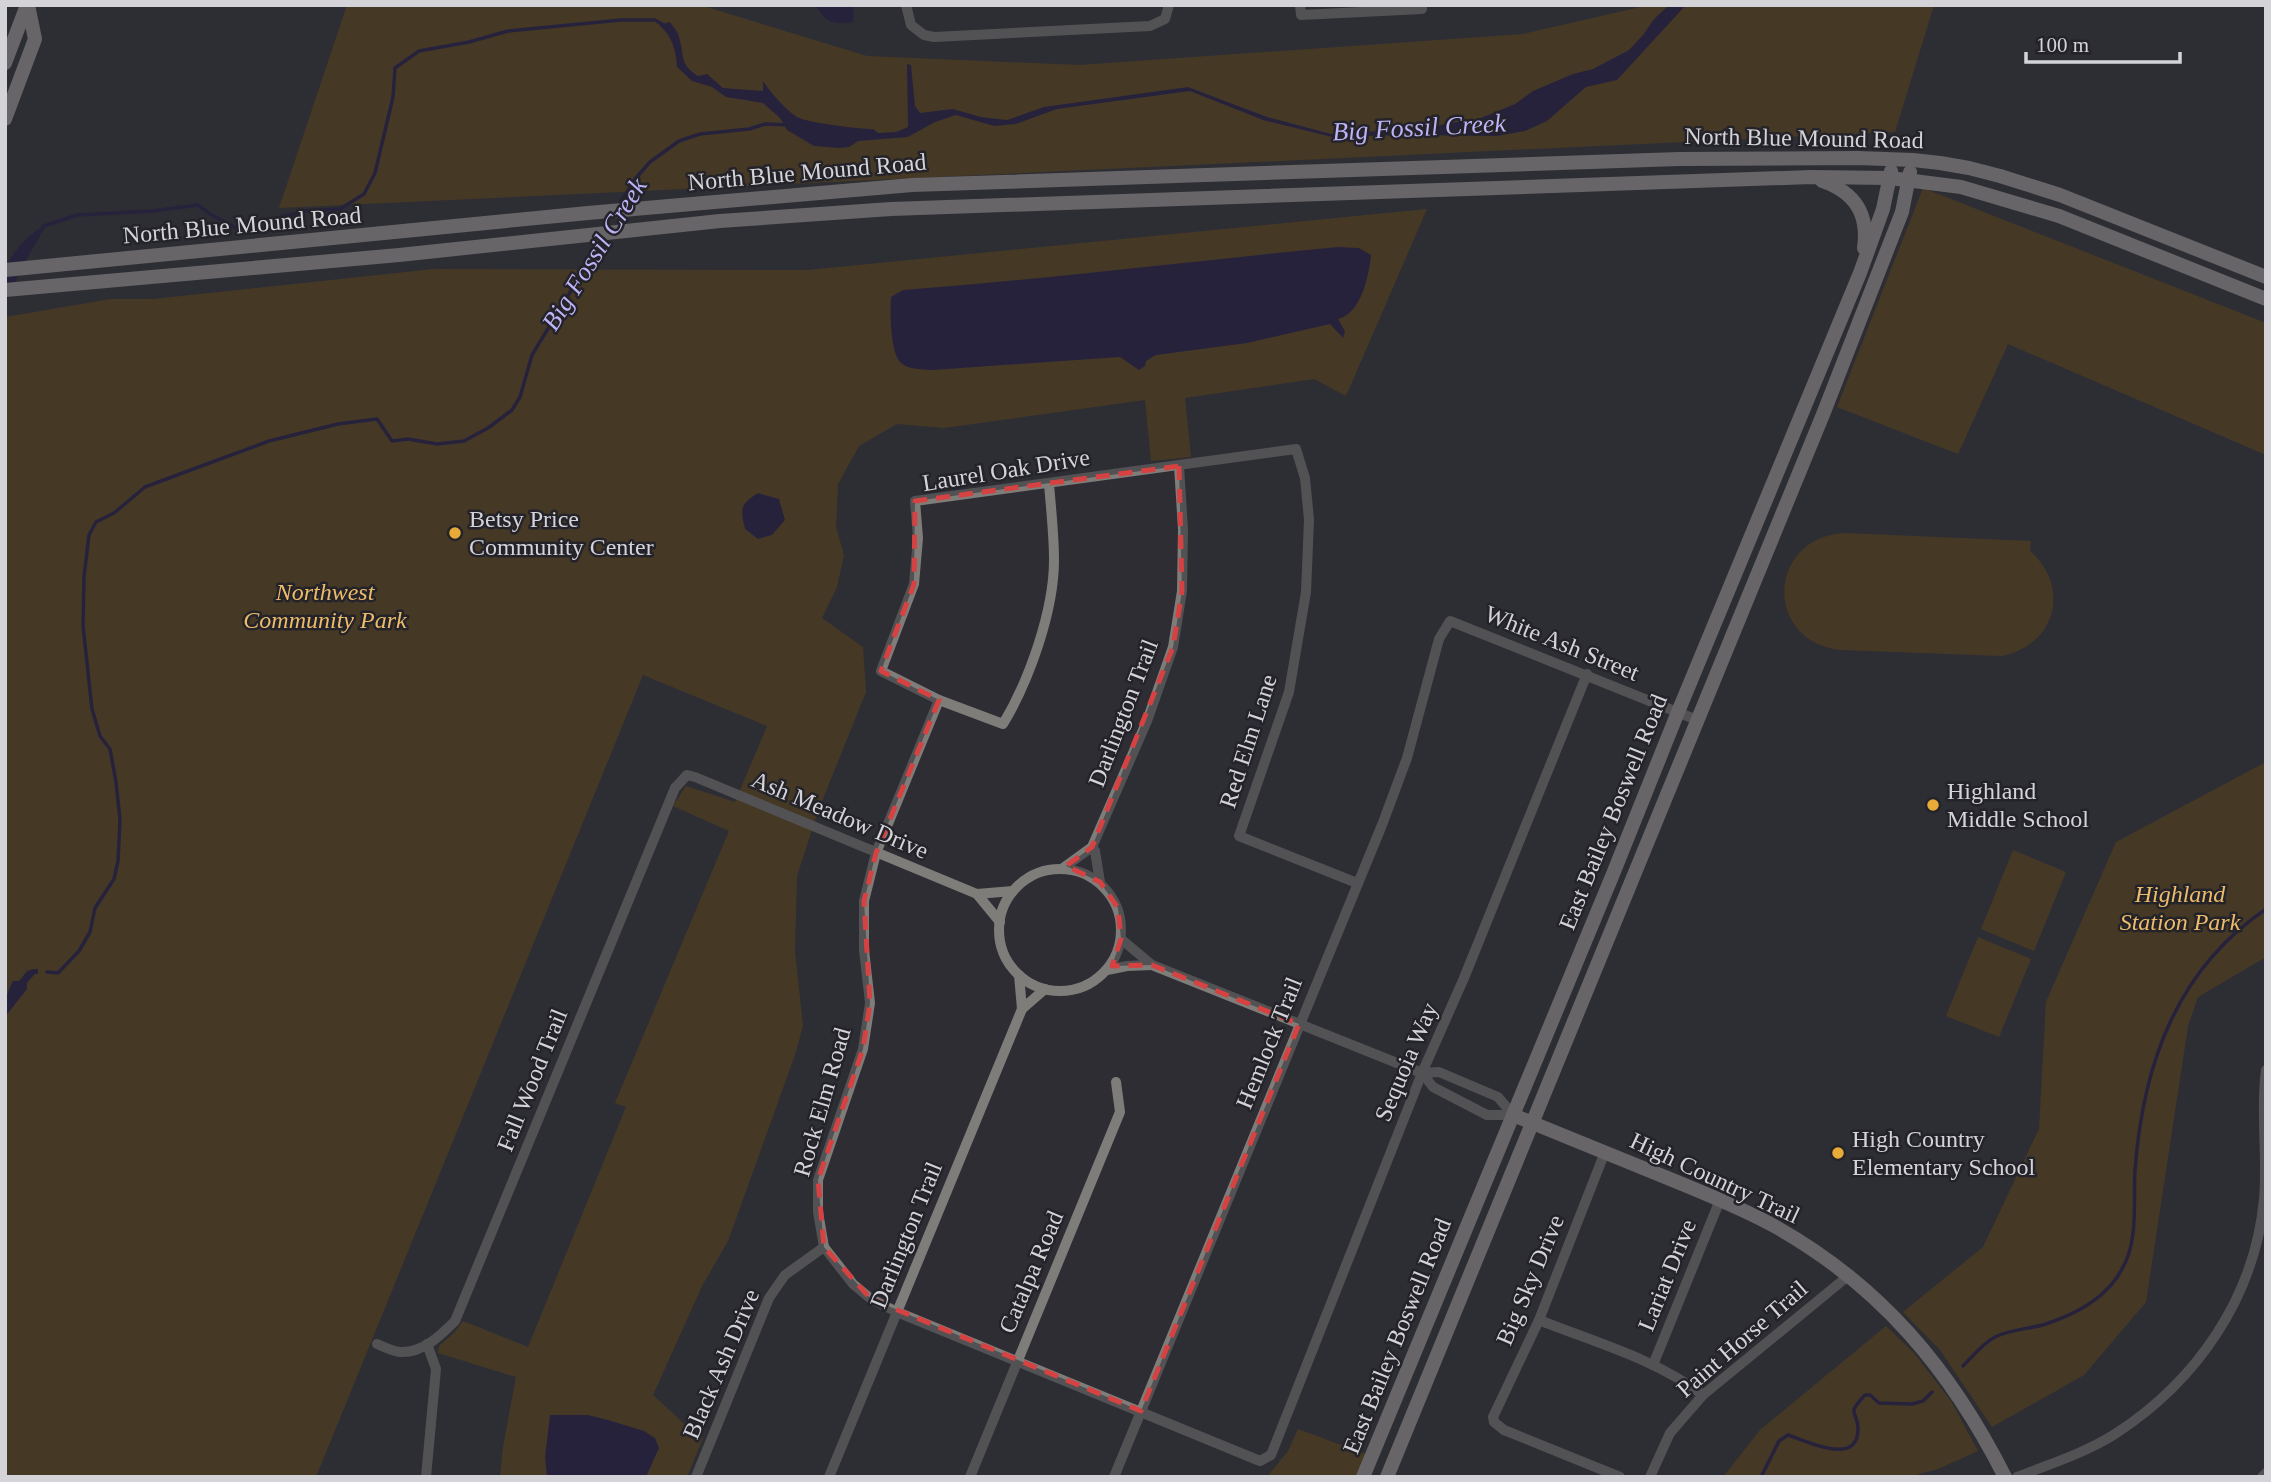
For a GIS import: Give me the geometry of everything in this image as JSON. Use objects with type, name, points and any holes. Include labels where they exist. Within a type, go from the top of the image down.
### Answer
[{"type":"main road","points":[[5,63],[27,5]]},
{"type":"main road","points":[[5,119],[34,39],[27,5]]},
{"type":"main road","name":"North Blue Mound Road","points":[[5,270],[657,206],[912,185],[1489,164],[1858,158],[1913,160],[1969,168],[2060,195],[2266,277]]},
{"type":"main road","name":"East Bailey Boswell Road","points":[[1363,1477],[1860,273],[1883,209],[1892,160]]},
{"type":"main road","name":"East Bailey Boswell Road","points":[[1387,1477],[1823,415],[1902,212],[1913,160]]},
{"type":"main road","points":[[1488,190],[1489,164]]},
{"type":"main road","name":"North Blue Mound Road","points":[[1811,177],[1842,188],[1860,209],[1866,235],[1860,273]]},
{"type":"main road","name":"North Blue Mound Road","points":[[5,290],[399,255],[720,221],[891,209],[1811,177],[1890,178],[1961,187],[2059,216],[2266,299]]},
{"type":"main road","points":[[1749,595],[1752,567],[1768,523],[1768,518],[1760,514]]},
{"type":"main road","points":[[1722,661],[1714,654],[1714,647],[1730,605],[1729,590]]},
{"type":"main road","points":[[1614,874],[1631,882]]},
{"type":"main road","points":[[1588,933],[1607,941]]},
{"type":"main road","name":"High Country Trail","points":[[1513,1115],[1754,1215],[1793,1237],[1848,1276],[1881,1303],[1926,1351],[1969,1410],[2005,1477]]},
{"type":"street","points":[[906,5],[911,25],[924,35],[934,37],[1150,26],[1165,19],[1169,5]]},
{"type":"street","points":[[1301,10],[1422,9],[1422,5]]},
{"type":"street","name":"Laurel Oak Drive","points":[[939,700],[881,671],[915,584],[918,538],[915,501],[1296,449]]},
{"type":"street","name":"Red Elm Lane","points":[[1296,449],[1305,478],[1309,520],[1306,592],[1289,692],[1239,836],[1357,883]]},
{"type":"street","name":"Darlington Trail","points":[[1092,847],[1147,721],[1173,647],[1182,591],[1183,529],[1179,466]]},
{"type":"street","points":[[939,700],[1003,724],[1026,676],[1046,618],[1054,562],[1049,484]]},
{"type":"street","name":"Hemlock Trail","points":[[1114,1477],[1407,758],[1439,639],[1450,621]]},
{"type":"street","name":"White Ash Street","points":[[1450,621],[1698,720]]},
{"type":"street","name":"Sequoia Way","points":[[1260,1461],[1271,1455],[1276,1443],[1422,1073],[1470,965],[1587,674]]},
{"type":"street","name":"Rock Elm Road","points":[[939,700],[876,853],[864,901],[864,950],[870,1003],[863,1049],[818,1181],[818,1212],[824,1247],[853,1284],[872,1299],[897,1312],[1260,1461]]},
{"type":"street","name":"Ash Meadow Drive","points":[[687,775],[977,894],[1013,891]]},
{"type":"street","name":"Fall Wood Trail","points":[[377,1345],[398,1352],[415,1350],[437,1339],[455,1321],[675,788],[687,775]]},
{"type":"street","points":[[1063,868],[1092,847],[1096,851],[1100,882]]},
{"type":"street","points":[[1063,868],[1089,875],[1100,882],[1118,908],[1121,923],[1121,939],[1117,953],[1106,971],[1078,988],[1062,991],[1031,984],[1019,975],[1009,964],[999,937],[1004,905],[1013,891],[1027,878],[1044,870],[1063,868]]},
{"type":"street","name":"Ash Meadow Drive","points":[[977,894],[1000,922]]},
{"type":"street","points":[[1121,939],[1152,965],[1422,1073],[1439,1072],[1498,1097],[1513,1115]]},
{"type":"street","points":[[1106,971],[1127,966],[1152,965]]},
{"type":"street","name":"Darlington Trail","points":[[1019,975],[1022,1009]]},
{"type":"street","name":"Darlington Trail","points":[[829,1477],[1022,1009],[1045,989]]},
{"type":"street","points":[[2017,1477],[2083,1450],[2130,1423],[2176,1385],[2219,1333],[2242,1287],[2260,1227],[2266,1173],[2266,1070]]},
{"type":"street","points":[[1422,1073],[1433,1087],[1487,1115],[1513,1115]]},
{"type":"street","name":"Catalpa Road","points":[[970,1477],[1120,1112],[1116,1082]]},
{"type":"street","name":"Big Sky Drive","points":[[1605,1152],[1539,1320],[1496,1410],[1494,1422],[1504,1430],[1620,1477]]},
{"type":"street","name":"Lariat Drive","points":[[1653,1365],[1720,1200]]},
{"type":"street","name":"Black Ash Drive","points":[[696,1477],[769,1298],[785,1275],[824,1247]]},
{"type":"street","name":"Paint Horse Trail","points":[[1650,1477],[1670,1433],[1703,1395],[1848,1276]]},
{"type":"street","points":[[1539,1320],[1653,1365],[1685,1380],[1703,1395]]},
{"type":"street","points":[[426,1477],[436,1369],[427,1344]]},
{"type":"highlighted area","points":[[1179,466],[1182,591],[1173,647],[1092,847],[1066,866],[1100,882],[1118,908],[1121,939],[1112,966],[1152,965],[1299,1024],[1141,1411],[871,1299],[824,1247],[818,1180],[863,1049],[870,1003],[864,901],[876,853],[939,700],[881,671],[914,584],[915,501]]},
{"type":"green space","points":[[347,5],[700,5],[867,56],[1079,65],[1523,34],[1649,5],[1934,5],[1895,132],[279,208]]},
{"type":"green space","points":[[1923,188],[2266,323],[2266,455],[2008,344],[1958,454],[1837,407]]},
{"type":"green space","name":"Northwest Community Park","points":[[1427,209],[1346,396],[1314,379],[1185,398],[1191,457],[1151,461],[1145,400],[944,428],[897,424],[859,446],[838,484],[836,527],[844,555],[837,587],[822,618],[863,647],[866,692],[818,811],[797,876],[795,951],[803,1026],[795,1055],[728,1241],[702,1286],[653,1395],[703,1438],[687,1477],[500,1477],[516,1377],[438,1353],[439,1346],[463,1321],[528,1347],[626,1107],[615,1103],[729,831],[673,806],[686,786],[735,802],[767,726],[643,675],[316,1477],[5,1477],[5,317],[111,299],[153,299],[434,269],[808,270]]},
{"type":"green space","points":[[1845,533],[2031,541],[2030,551],[2043,565],[2051,581],[2052,613],[2035,640],[2020,650],[2002,656],[1840,650],[1815,643],[1797,628],[1787,610],[1784,590],[1789,569],[1800,552],[1819,539]]},
{"type":"green space","name":"Highland Station Park","points":[[2266,762],[2266,957],[2198,997],[2188,1026],[2146,1302],[2084,1375],[1992,1427],[1940,1350],[1903,1312],[1983,1247],[2039,1129],[2046,1002],[2116,842]]},
{"type":"green space","points":[[2013,850],[2066,872],[2034,951],[1981,929]]},
{"type":"green space","points":[[1978,937],[2031,959],[1999,1037],[1946,1016]]},
{"type":"green space","points":[[1886,1326],[1913,1352],[1951,1401],[1978,1451],[1938,1469],[1908,1477],[1723,1477],[1760,1430]]},
{"type":"green space","points":[[1298,1429],[1368,1455],[1358,1477],[1267,1477],[1288,1451]]},
{"type":"water","points":[[816,5],[854,5],[853,22],[831,21],[823,16]]},
{"type":"water","points":[[1669,5],[1686,5],[1617,80],[1586,87],[1547,121],[1525,131],[1497,136],[1332,137],[1263,120],[1190,91],[1057,109],[1016,124],[994,126],[956,115],[935,122],[908,137],[858,141],[849,147],[839,148],[814,146],[787,130],[780,118],[763,103],[726,97],[712,87],[692,81],[677,67],[672,44],[659,25],[670,22],[678,35],[685,63],[698,76],[707,74],[723,88],[763,91],[763,81],[778,100],[797,117],[846,127],[873,129],[878,133],[896,132],[908,127],[907,64],[911,65],[915,106],[920,113],[953,109],[981,117],[1007,120],[1044,107],[1188,87],[1267,117],[1331,134],[1421,125],[1430,128],[1476,120],[1515,104],[1533,91],[1573,74],[1593,69],[1629,50]]},
{"type":"water","points":[[47,224],[22,267],[5,304],[5,278],[11,258],[35,231]]},
{"type":"water","points":[[1338,247],[1359,248],[1371,255],[1366,283],[1358,302],[1346,316],[1338,319],[1345,331],[1343,338],[1330,324],[1247,343],[1156,355],[1146,361],[1145,366],[1139,370],[1120,357],[920,369],[901,363],[895,350],[891,297],[903,290]]},
{"type":"water","points":[[758,493],[779,499],[785,520],[772,535],[758,539],[745,529],[742,512],[748,500]]},
{"type":"water","points":[[38,969],[38,974],[27,983],[27,989],[5,1017],[6,998],[13,981],[19,981],[27,971]]},
{"type":"water","points":[[550,1415],[588,1415],[644,1431],[655,1438],[659,1448],[646,1477],[547,1477],[545,1457]]},
{"type":"waterway","points":[[44,226],[77,215],[152,211],[198,205],[236,228],[306,211],[340,209],[364,194],[375,173],[393,97],[395,68],[419,51],[469,42],[508,31],[621,20],[655,20],[667,27]]},
{"type":"waterway","name":"Big Fossil Creek","points":[[618,206],[650,162],[679,141],[700,134],[749,129],[765,124],[789,125]]},
{"type":"waterway","name":"Big Fossil Creek","points":[[47,972],[58,973],[79,951],[90,932],[95,908],[114,879],[118,861],[120,820],[116,782],[110,749],[100,736],[92,709],[83,626],[84,577],[89,535],[96,522],[114,513],[145,487],[269,441],[338,424],[377,419],[392,441],[408,439],[437,444],[464,441],[488,428],[512,410],[520,397],[532,355],[603,238]]},
{"type":"waterway","points":[[1963,1366],[1995,1337],[2046,1324],[2068,1315],[2090,1304],[2116,1279],[2131,1246],[2139,1131],[2156,1057],[2187,991],[2209,961],[2235,933],[2266,909]]},
{"type":"waterway","points":[[1761,1477],[1779,1441],[1788,1435],[1818,1446],[1841,1449],[1850,1447],[1856,1440],[1858,1429],[1855,1406],[1865,1395],[1870,1395],[1879,1403],[1912,1404],[1923,1401],[1932,1392]]},
{"type":"place","name":"Betsy Price Community Center","points":[[455,533]]},
{"type":"place","name":"Highland Middle School","points":[[1933,805]]},
{"type":"place","name":"High Country Elementary School","points":[[1838,1153]]}]
